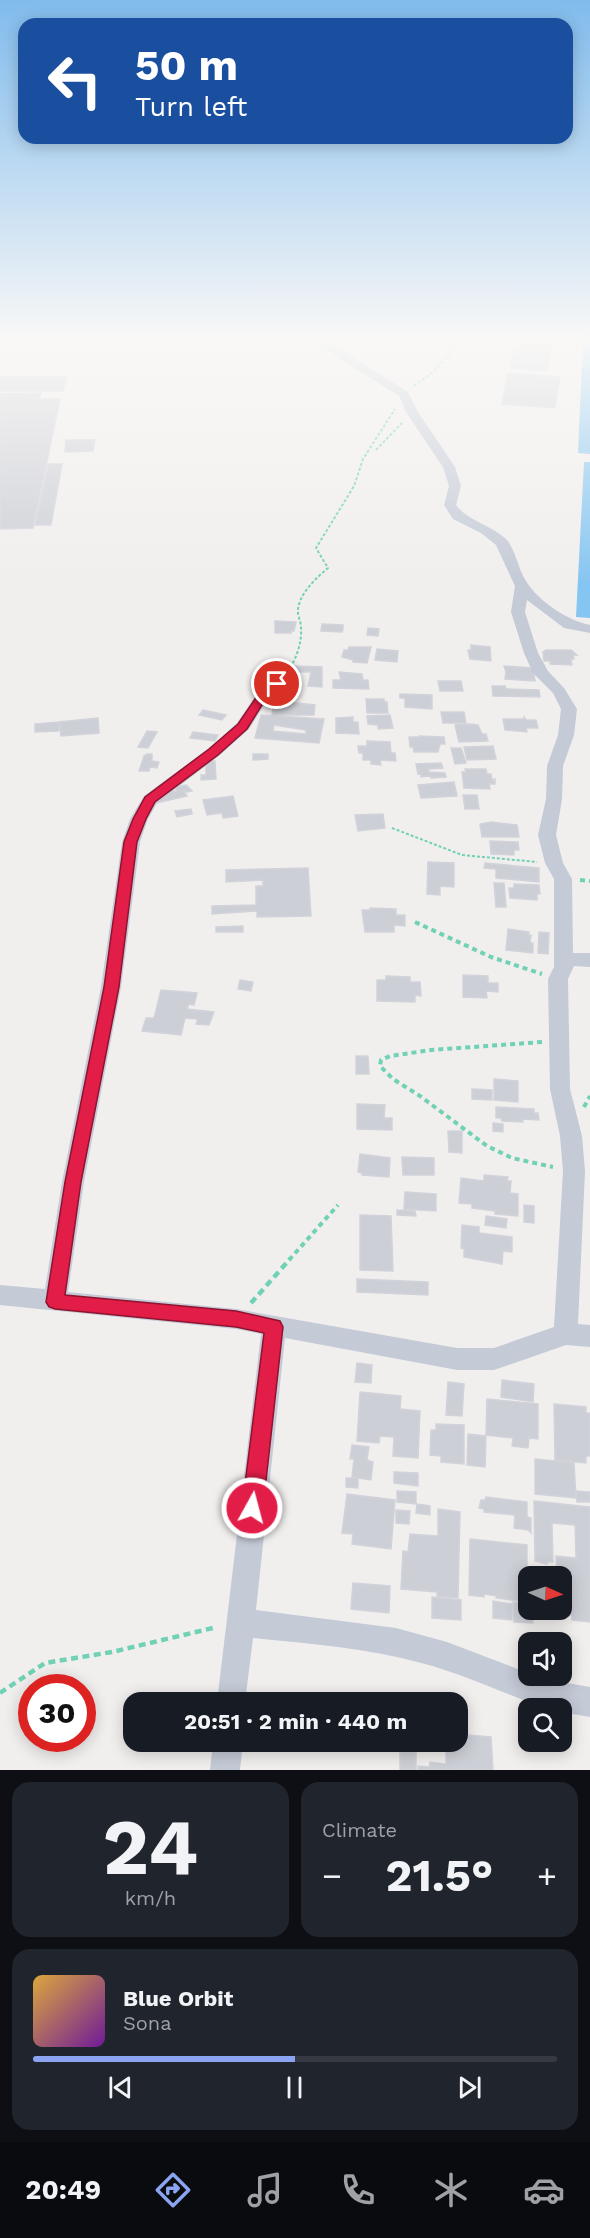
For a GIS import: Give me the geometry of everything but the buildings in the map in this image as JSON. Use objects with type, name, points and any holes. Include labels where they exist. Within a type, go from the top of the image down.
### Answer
[{"type":"street","points":[[416,419],[449,467],[455,486],[450,505],[458,516],[486,530],[502,543],[522,585],[534,599],[569,625],[590,629]]},
{"type":"street","points":[[522,585],[518,612],[531,653],[541,673],[559,691],[569,709],[566,735],[555,766],[554,799],[547,836],[554,863],[563,879],[558,1042],[560,1089],[571,1136],[574,1171],[566,1334]]},
{"type":"street","points":[[55,1302],[73,1182],[111,987],[131,842],[139,819],[150,800],[214,752],[243,726],[261,698],[277,684]]},
{"type":"street","points":[[561,969],[590,960]]},
{"type":"street","points":[[0,1295],[236,1319],[479,1360],[494,1359],[566,1334],[590,1336]]},
{"type":"street","points":[[232,1692],[274,1327]]},
{"type":"street","points":[[239,1622],[358,1637],[408,1646],[447,1656],[524,1687],[590,1702]]},
{"type":"street","points":[[225,1770],[227,1752]]},
{"type":"path","points":[[277,684],[294,663],[301,633],[302,621],[297,612],[299,605],[309,588],[328,568],[316,548],[354,486],[363,459],[388,419]]},
{"type":"path","points":[[376,450],[406,419]]},
{"type":"path","points":[[392,828],[462,855],[554,863]]},
{"type":"path","points":[[415,922],[490,957],[561,969]]},
{"type":"path","points":[[558,1042],[435,1049],[388,1055],[381,1059],[380,1066],[391,1079],[416,1093],[451,1121],[491,1147],[512,1158],[574,1171]]},
{"type":"path","points":[[236,1319],[338,1205]]},
{"type":"path","points":[[0,1693],[45,1663],[112,1652],[239,1622]]},
{"type":"water","points":[[580,419],[590,419],[590,454],[578,453]]},
{"type":"water","points":[[584,462],[590,462],[590,618],[576,617]]},
{"type":"route","points":[[252,1508],[274,1327],[236,1319],[55,1302],[73,1182],[111,987],[131,842],[139,819],[150,800],[214,752],[243,726],[261,698],[277,684]]}]
